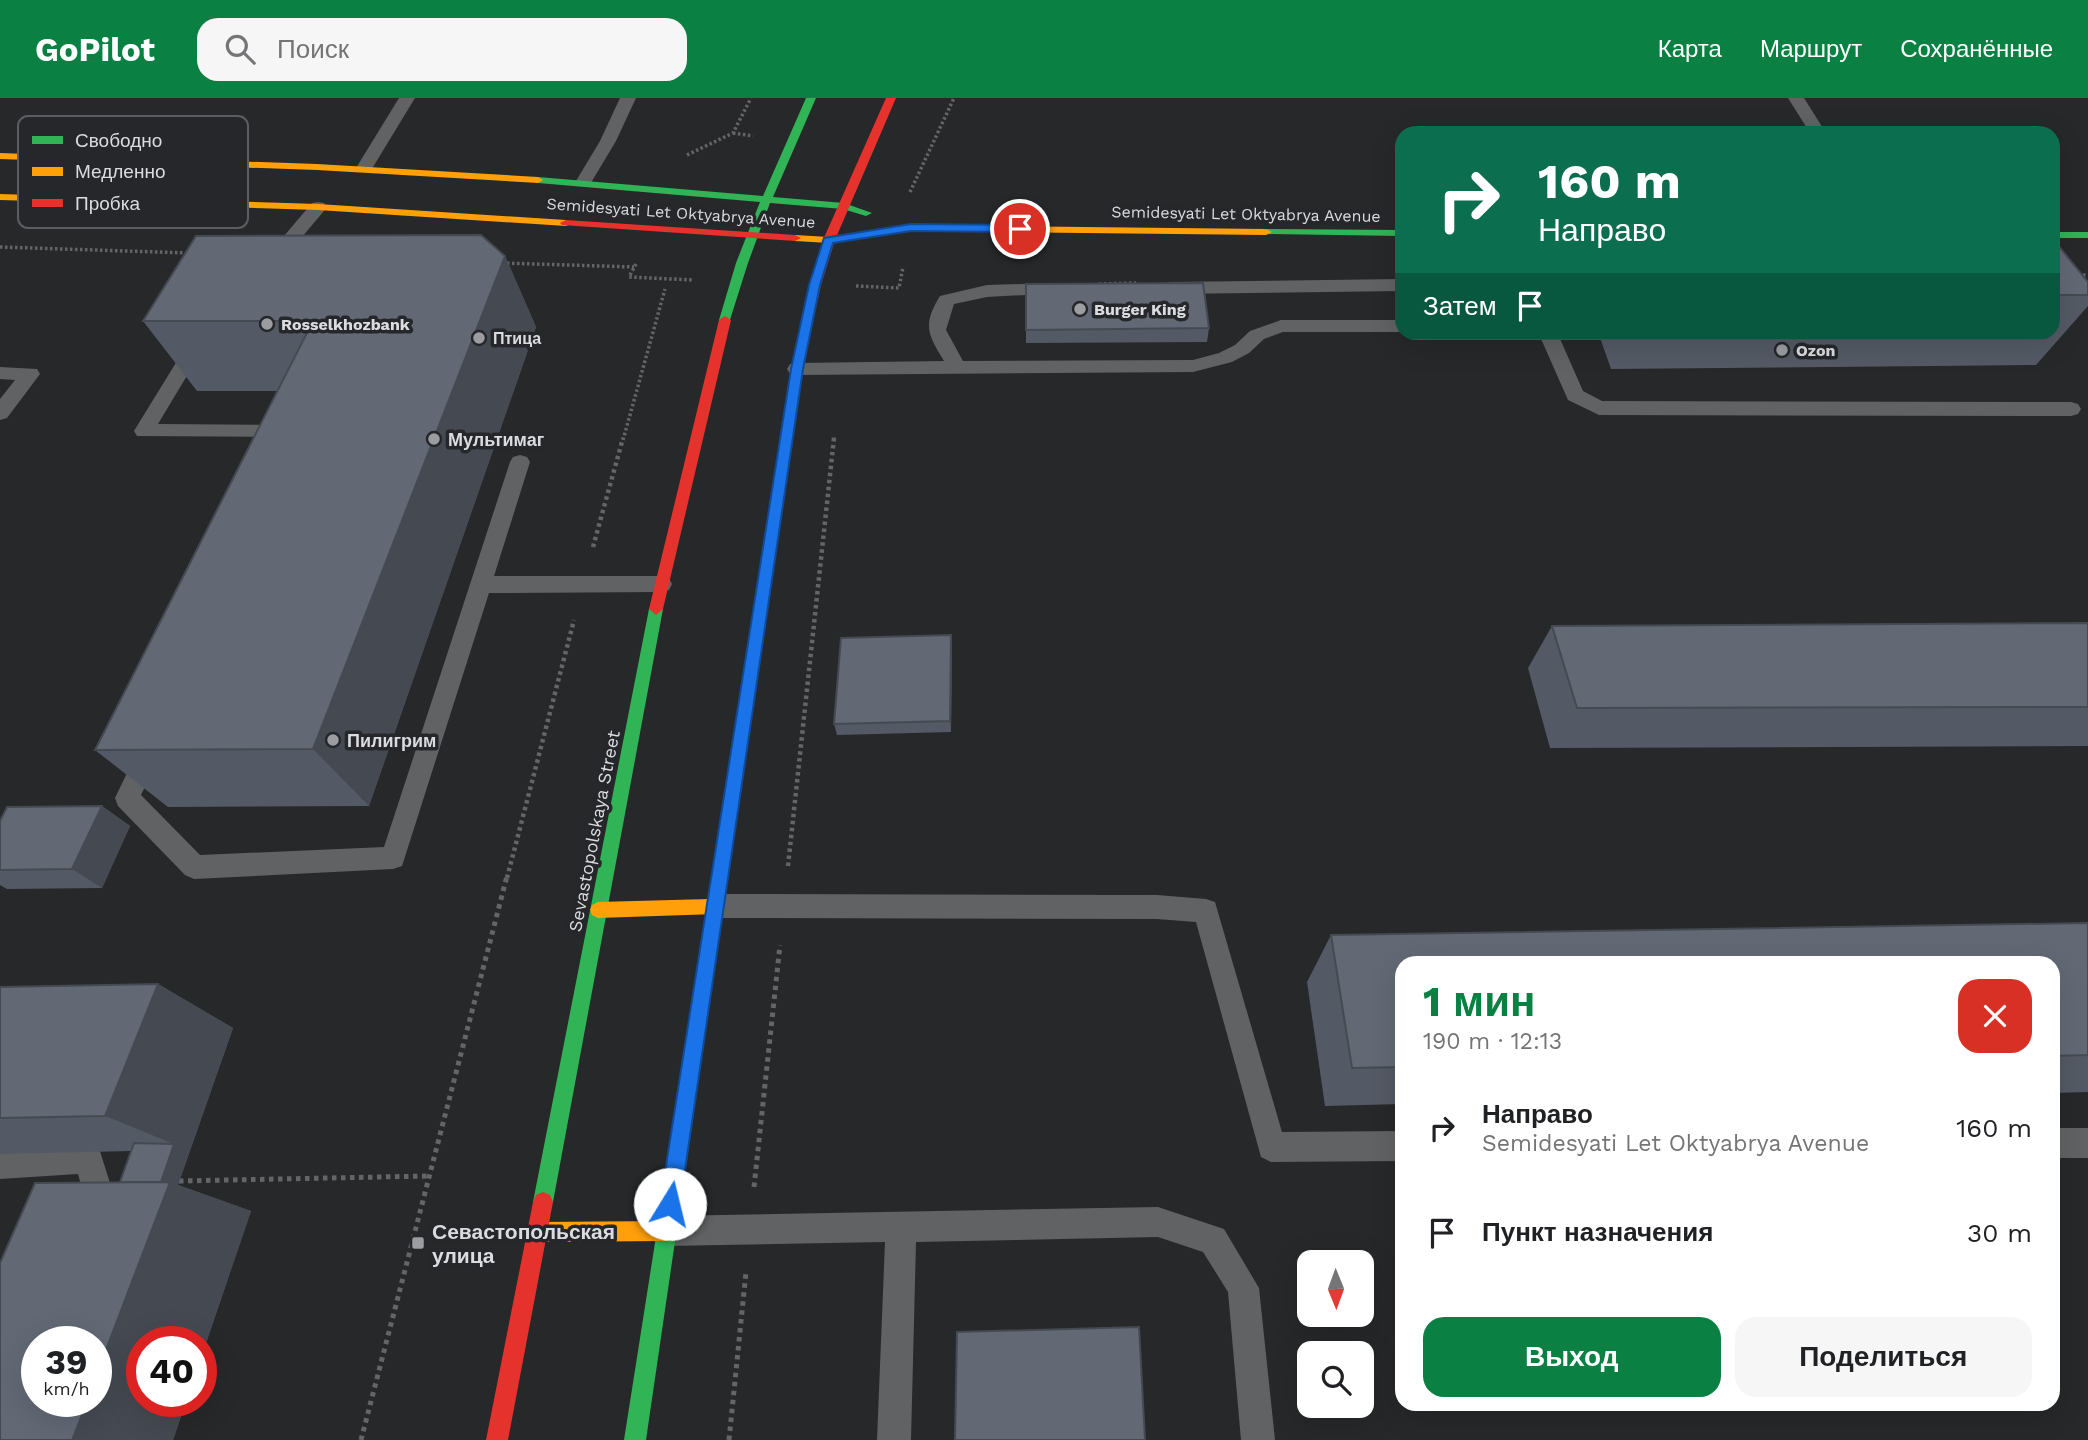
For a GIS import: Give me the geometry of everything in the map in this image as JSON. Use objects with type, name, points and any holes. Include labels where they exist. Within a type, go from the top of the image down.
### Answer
[{"type":"street","points":[[751,235],[811,98]]},
{"type":"street","points":[[635,1440],[797,369],[814,285],[828,240],[891,98]]},
{"type":"street","name":"Semidesyati Let Oktyabrya Avenue","points":[[0,156],[18,157]]},
{"type":"street","name":"Semidesyati Let Oktyabrya Avenue","points":[[248,164],[584,181],[768,198],[844,206],[911,228]]},
{"type":"street","name":"Semidesyati Let Oktyabrya Avenue","points":[[0,197],[18,198]]},
{"type":"street","name":"Semidesyati Let Oktyabrya Avenue","points":[[248,205],[828,240],[911,228],[1395,233]]},
{"type":"street","points":[[2060,235],[2088,234]]},
{"type":"street","name":"Sevastopolskaya Street","points":[[497,1440],[661,584],[734,282],[751,235]]},
{"type":"street","points":[[598,910],[716,906]]},
{"type":"street","points":[[537,1232],[666,1231]]},
{"type":"lane","points":[[364,168],[407,98]]},
{"type":"lane","points":[[584,181],[608,141],[628,98]]},
{"type":"lane","points":[[1796,98],[1814,126]]},
{"type":"lane","points":[[261,274],[318,207]]},
{"type":"lane","points":[[1155,288],[1395,285]]},
{"type":"lane","points":[[957,368],[941,344],[935,327],[946,300],[963,294],[991,290],[1073,289]]},
{"type":"lane","points":[[797,369],[1194,366],[1225,358],[1242,349],[1257,335],[1281,326],[1395,326]]},
{"type":"lane","points":[[210,329],[201,338],[144,431],[301,432],[289,458]]},
{"type":"lane","points":[[1551,340],[1575,395],[1599,408],[2071,409]]},
{"type":"lane","points":[[0,373],[30,374],[0,413]]},
{"type":"lane","points":[[157,735],[127,798],[194,867],[393,858],[520,462]]},
{"type":"lane","points":[[480,584],[661,584]]},
{"type":"lane","points":[[716,906],[1144,907],[1206,911],[1272,1147],[1395,1146]]},
{"type":"lane","points":[[2060,1143],[2088,1143]]},
{"type":"lane","points":[[0,1164],[89,1158],[99,1196],[85,1241]]},
{"type":"lane","points":[[666,1231],[1157,1222],[1213,1240],[1242,1288],[1258,1440]]},
{"type":"lane","points":[[894,1440],[901,1228]]},
{"type":"path","points":[[814,285],[899,288],[911,228],[910,192],[954,98]]},
{"type":"path","points":[[2076,275],[2088,275]]},
{"type":"path","points":[[361,1440],[540,740],[584,584],[610,477],[665,289]]},
{"type":"path","points":[[179,1181],[429,1177]]},
{"type":"building","points":[[481,235],[505,256],[313,749],[95,750],[313,321],[143,321],[196,236]]},
{"type":"building","points":[[2060,248],[2088,282],[2088,295],[2060,295]]},
{"type":"building","points":[[1203,283],[1209,328],[1026,330],[1026,284]]},
{"type":"building","points":[[2088,623],[2088,707],[1577,708],[1552,626]]},
{"type":"building","points":[[951,635],[950,721],[834,724],[841,638]]},
{"type":"building","points":[[102,806],[72,869],[0,870],[0,821],[7,807]]},
{"type":"building","points":[[2088,923],[2088,1055],[2060,1056],[2060,956],[1395,956],[1395,1067],[1352,1068],[1331,935]]},
{"type":"building","points":[[158,984],[105,1116],[0,1118],[0,987]]},
{"type":"building","points":[[134,1143],[174,1144],[161,1182],[120,1182]]},
{"type":"building","points":[[170,1182],[112,1334],[112,1326],[21,1326],[21,1417],[81,1417],[72,1440],[0,1440],[0,1263],[35,1183]]},
{"type":"building","points":[[1139,1327],[1145,1440],[955,1440],[957,1332]]},
{"type":"traffic: fast","points":[[725,320],[752,235],[811,98]]},
{"type":"traffic: fast","points":[[538,180],[844,206],[866,213]]},
{"type":"traffic: fast","points":[[1266,232],[1395,233]]},
{"type":"traffic: fast","points":[[2060,235],[2088,235]]},
{"type":"traffic: fast","points":[[543,1202],[656,609]]},
{"type":"traffic: fast","points":[[635,1440],[716,906]]},
{"type":"traffic: slow","points":[[0,156],[18,157]]},
{"type":"traffic: slow","points":[[248,165],[538,180]]},
{"type":"traffic: slow","points":[[0,197],[18,198]]},
{"type":"traffic: slow","points":[[248,205],[566,223]]},
{"type":"traffic: slow","points":[[795,238],[829,240],[911,228],[1266,232]]},
{"type":"traffic: slow","points":[[716,906],[805,331]]},
{"type":"traffic: slow","points":[[598,910],[716,906]]},
{"type":"traffic: slow","points":[[537,1232],[666,1231]]},
{"type":"traffic: jam","points":[[805,331],[829,240],[891,98]]},
{"type":"traffic: jam","points":[[566,223],[795,238]]},
{"type":"traffic: jam","points":[[656,609],[725,320]]},
{"type":"traffic: jam","points":[[497,1440],[543,1202]]},
{"type":"place","name":"Burger King","points":[[1080,309]]},
{"type":"place","name":"Rosselkhozbank","points":[[267,324]]},
{"type":"place","name":"Птица","points":[[479,338]]},
{"type":"place","name":"Ozon","points":[[1782,350]]},
{"type":"place","name":"Мультимаг","points":[[434,439]]},
{"type":"place","name":"Пилигрим","points":[[333,740]]},
{"type":"place","name":"Севастопольская улица","points":[[418,1243]]},
{"type":"route","points":[[670,1204],[797,369],[814,285],[828,240],[911,228],[1020,229]]}]
